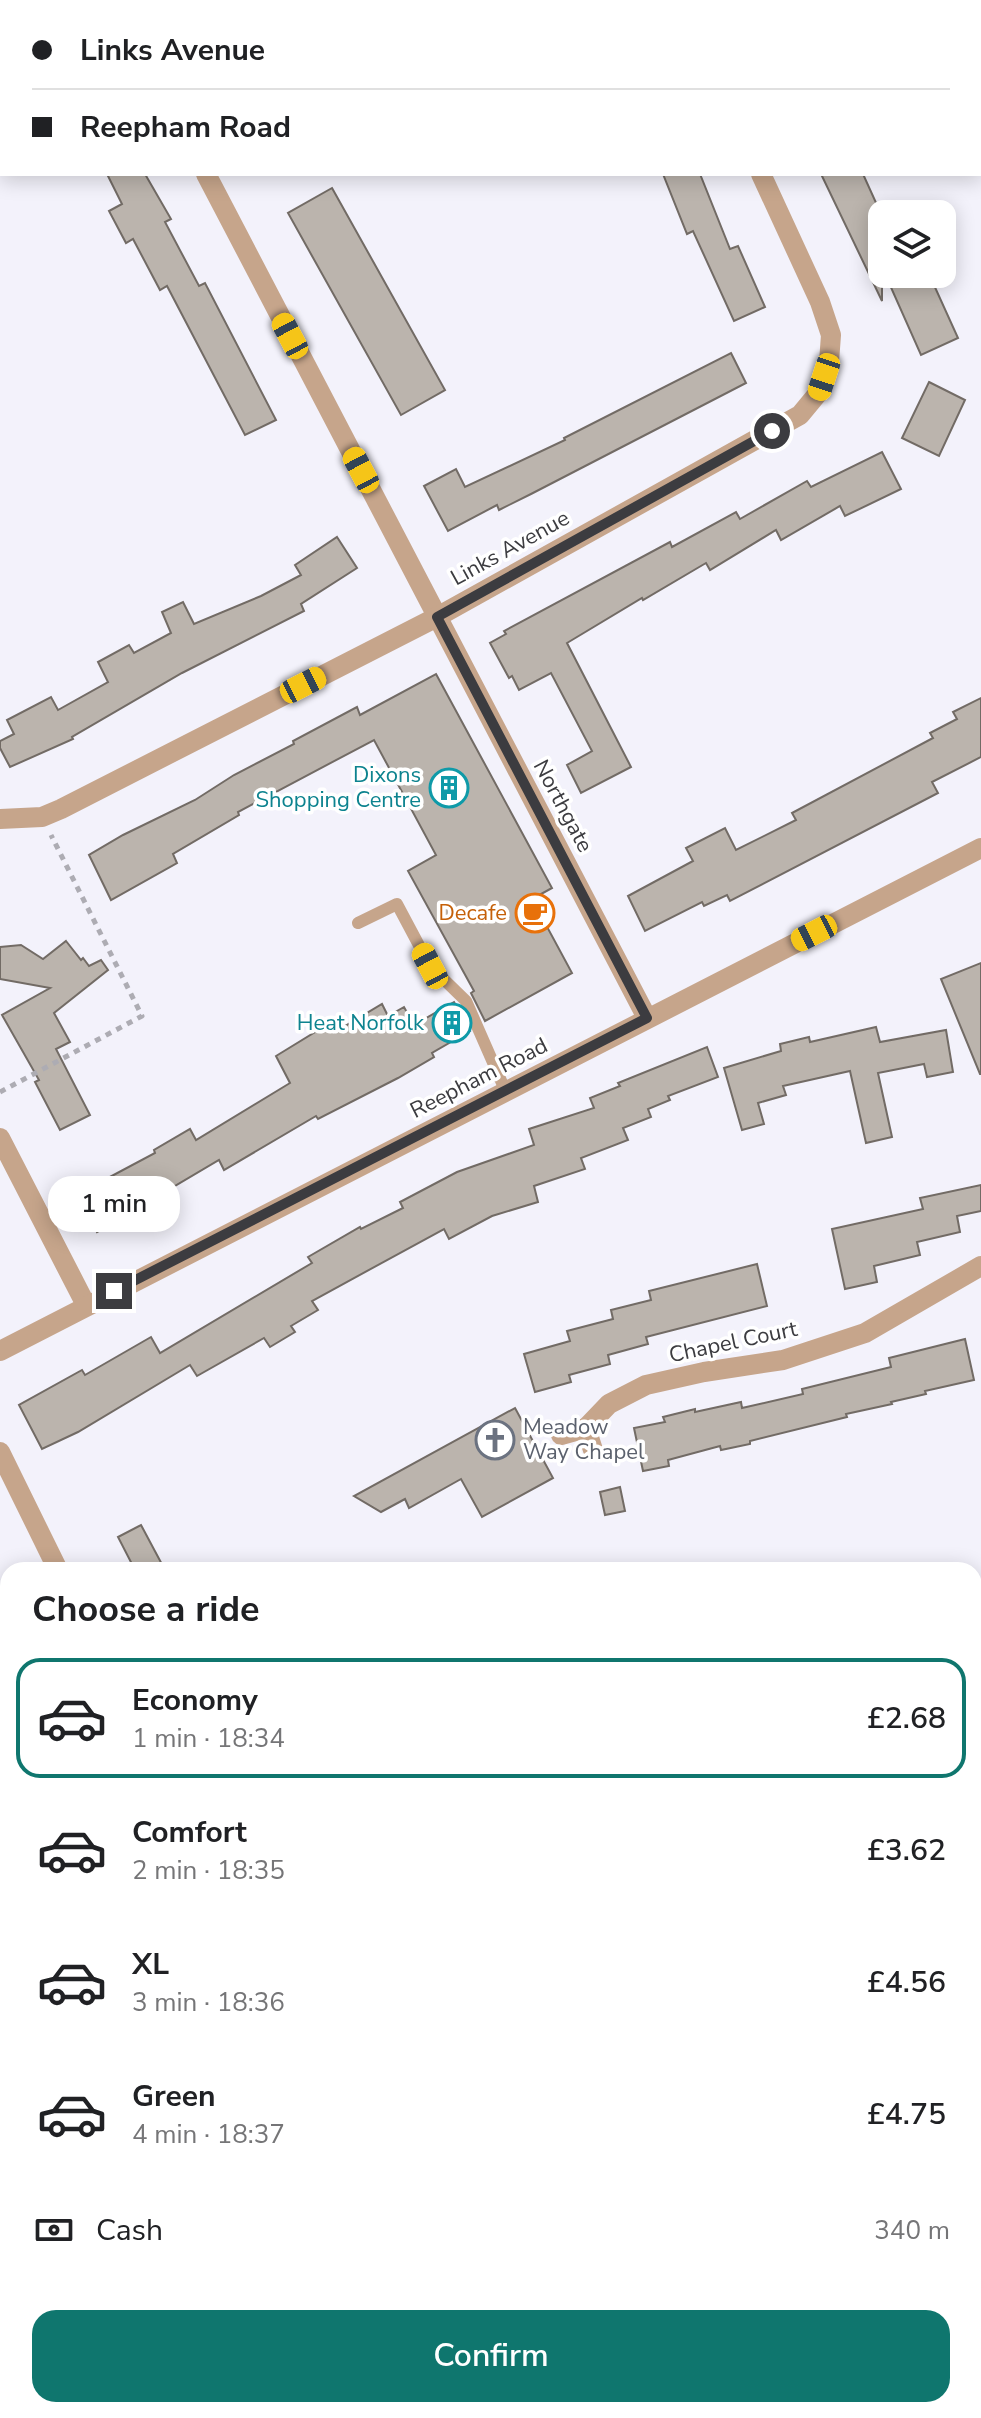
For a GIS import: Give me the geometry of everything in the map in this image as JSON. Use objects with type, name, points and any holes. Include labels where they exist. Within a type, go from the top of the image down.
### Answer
[{"type":"street","name":"Northgate","points":[[207,176],[647,1018]]},
{"type":"street","name":"Links Avenue","points":[[0,819],[42,817],[437,617],[800,415],[819,392],[829,362],[831,335],[820,302],[762,176]]},
{"type":"street","name":"Reepham Road","points":[[0,1351],[981,848]]},
{"type":"street","points":[[0,1138],[86,1305]]},
{"type":"street","name":"Chapel Court","points":[[561,1435],[586,1428],[609,1404],[646,1385],[783,1360],[865,1333],[981,1266]]},
{"type":"street","points":[[586,1428],[593,1450]]},
{"type":"street","points":[[0,1452],[54,1562]]},
{"type":"lane","points":[[358,923],[397,904],[430,966],[466,1001],[506,1092]]},
{"type":"path","points":[[0,1092],[142,1016],[42,817]]},
{"type":"building","points":[[108,176],[146,176],[171,219],[165,222],[199,286],[205,283],[276,420],[245,435],[167,286],[160,290],[133,239],[126,243],[109,211],[122,204]]},
{"type":"building","points":[[664,176],[701,176],[730,249],[738,246],[765,307],[734,321],[693,231],[687,234]]},
{"type":"building","points":[[822,176],[864,176],[875,200],[868,200],[868,272]]},
{"type":"building","points":[[332,188],[445,390],[401,415],[288,213]]},
{"type":"building","points":[[876,288],[882,288],[882,301]]},
{"type":"building","points":[[891,288],[935,288],[958,338],[921,355]]},
{"type":"building","points":[[731,353],[746,383],[499,510],[497,505],[448,531],[424,486],[456,469],[465,487],[565,440]]},
{"type":"building","points":[[929,382],[965,400],[939,456],[902,438]]},
{"type":"building","points":[[882,452],[901,489],[845,516],[840,506],[781,540],[776,530],[710,570],[706,563],[567,643],[631,767],[581,793],[567,765],[592,751],[551,673],[519,690],[490,643],[506,634],[504,631],[670,542],[672,547],[736,512],[740,519],[807,481],[811,487]]},
{"type":"building","points":[[337,537],[357,568],[301,604],[304,611],[182,673],[73,739],[10,767],[0,748],[0,741],[14,734],[7,720],[51,697],[58,710],[108,682],[98,662],[129,645],[134,653],[171,633],[162,612],[183,602],[194,624],[261,596],[301,575],[295,565]]},
{"type":"building","name":"Dixons Shopping Centre","points":[[436,674],[552,888],[532,899],[572,973],[485,1021],[471,993],[474,991],[408,871],[436,855],[374,740],[238,812],[239,815],[173,854],[177,863],[111,900],[89,855],[195,800],[357,707],[360,715]]},
{"type":"building","points":[[981,698],[981,757],[932,782],[938,793],[730,901],[727,895],[704,906],[702,902],[645,931],[628,896],[693,861],[686,848],[725,828],[736,850],[796,820],[792,813],[933,738],[930,733],[957,719],[953,712]]},
{"type":"building","points":[[66,941],[89,966],[101,960],[108,970],[54,1013],[70,1042],[56,1049],[90,1115],[60,1130],[35,1082],[39,1080],[2,1015],[50,988],[0,979],[0,947],[21,945],[43,959]]},
{"type":"building","points":[[981,963],[981,1074],[980,1074],[941,979]]},
{"type":"building","points":[[454,1002],[470,1031],[432,1053],[434,1057],[318,1119],[316,1116],[224,1170],[219,1160],[97,1232],[76,1195],[155,1153],[154,1150],[190,1129],[196,1140],[290,1083],[276,1056],[330,1023],[335,1032],[382,1004],[388,1016],[404,1007],[414,1025]]},
{"type":"building","points":[[876,1027],[880,1042],[946,1030],[953,1072],[927,1077],[924,1064],[878,1073],[892,1137],[866,1143],[850,1071],[783,1086],[786,1095],[758,1103],[764,1124],[742,1130],[724,1068],[781,1051],[780,1044],[809,1037],[810,1042]]},
{"type":"building","points":[[707,1047],[718,1077],[668,1096],[670,1100],[648,1109],[651,1117],[623,1128],[628,1140],[581,1158],[585,1169],[534,1186],[538,1202],[492,1216],[449,1239],[444,1229],[312,1301],[318,1310],[291,1326],[295,1332],[270,1347],[264,1338],[197,1376],[190,1365],[78,1432],[42,1449],[19,1405],[82,1370],[85,1375],[151,1337],[160,1353],[312,1263],[308,1257],[360,1227],[403,1208],[400,1202],[457,1172],[534,1145],[529,1129],[594,1108],[590,1098],[620,1086],[618,1083]]},
{"type":"building","points":[[981,1185],[981,1211],[957,1216],[960,1232],[917,1242],[920,1255],[874,1266],[877,1282],[845,1289],[832,1229],[923,1209],[920,1198]]},
{"type":"building","points":[[757,1264],[767,1306],[646,1337],[648,1344],[608,1355],[610,1364],[569,1375],[571,1382],[535,1392],[524,1354],[570,1341],[567,1331],[613,1319],[611,1310],[651,1300],[649,1291]]},
{"type":"building","points":[[965,1339],[974,1380],[750,1441],[750,1444],[721,1450],[720,1446],[668,1460],[669,1466],[643,1471],[634,1428],[665,1422],[663,1417],[695,1409],[695,1412],[741,1402],[742,1408],[803,1394],[802,1389],[891,1367],[889,1358]]},
{"type":"building","name":"Meadow Way Chapel","points":[[515,1408],[553,1478],[482,1517],[461,1479],[409,1508],[405,1499],[381,1512],[354,1496]]},
{"type":"building","points":[[620,1487],[625,1511],[605,1515],[600,1492]]},
{"type":"building","points":[[141,1525],[161,1562],[131,1562],[118,1537]]},
{"type":"place","name":"Dixons Shopping Centre","points":[[449,788]]},
{"type":"place","name":"Decafe","points":[[535,913]]},
{"type":"place","name":"Heat Norfolk","points":[[452,1023]]},
{"type":"place","name":"Meadow Way Chapel","points":[[495,1440]]},
{"type":"route","points":[[114,1291],[647,1018],[437,617],[772,431]]}]
